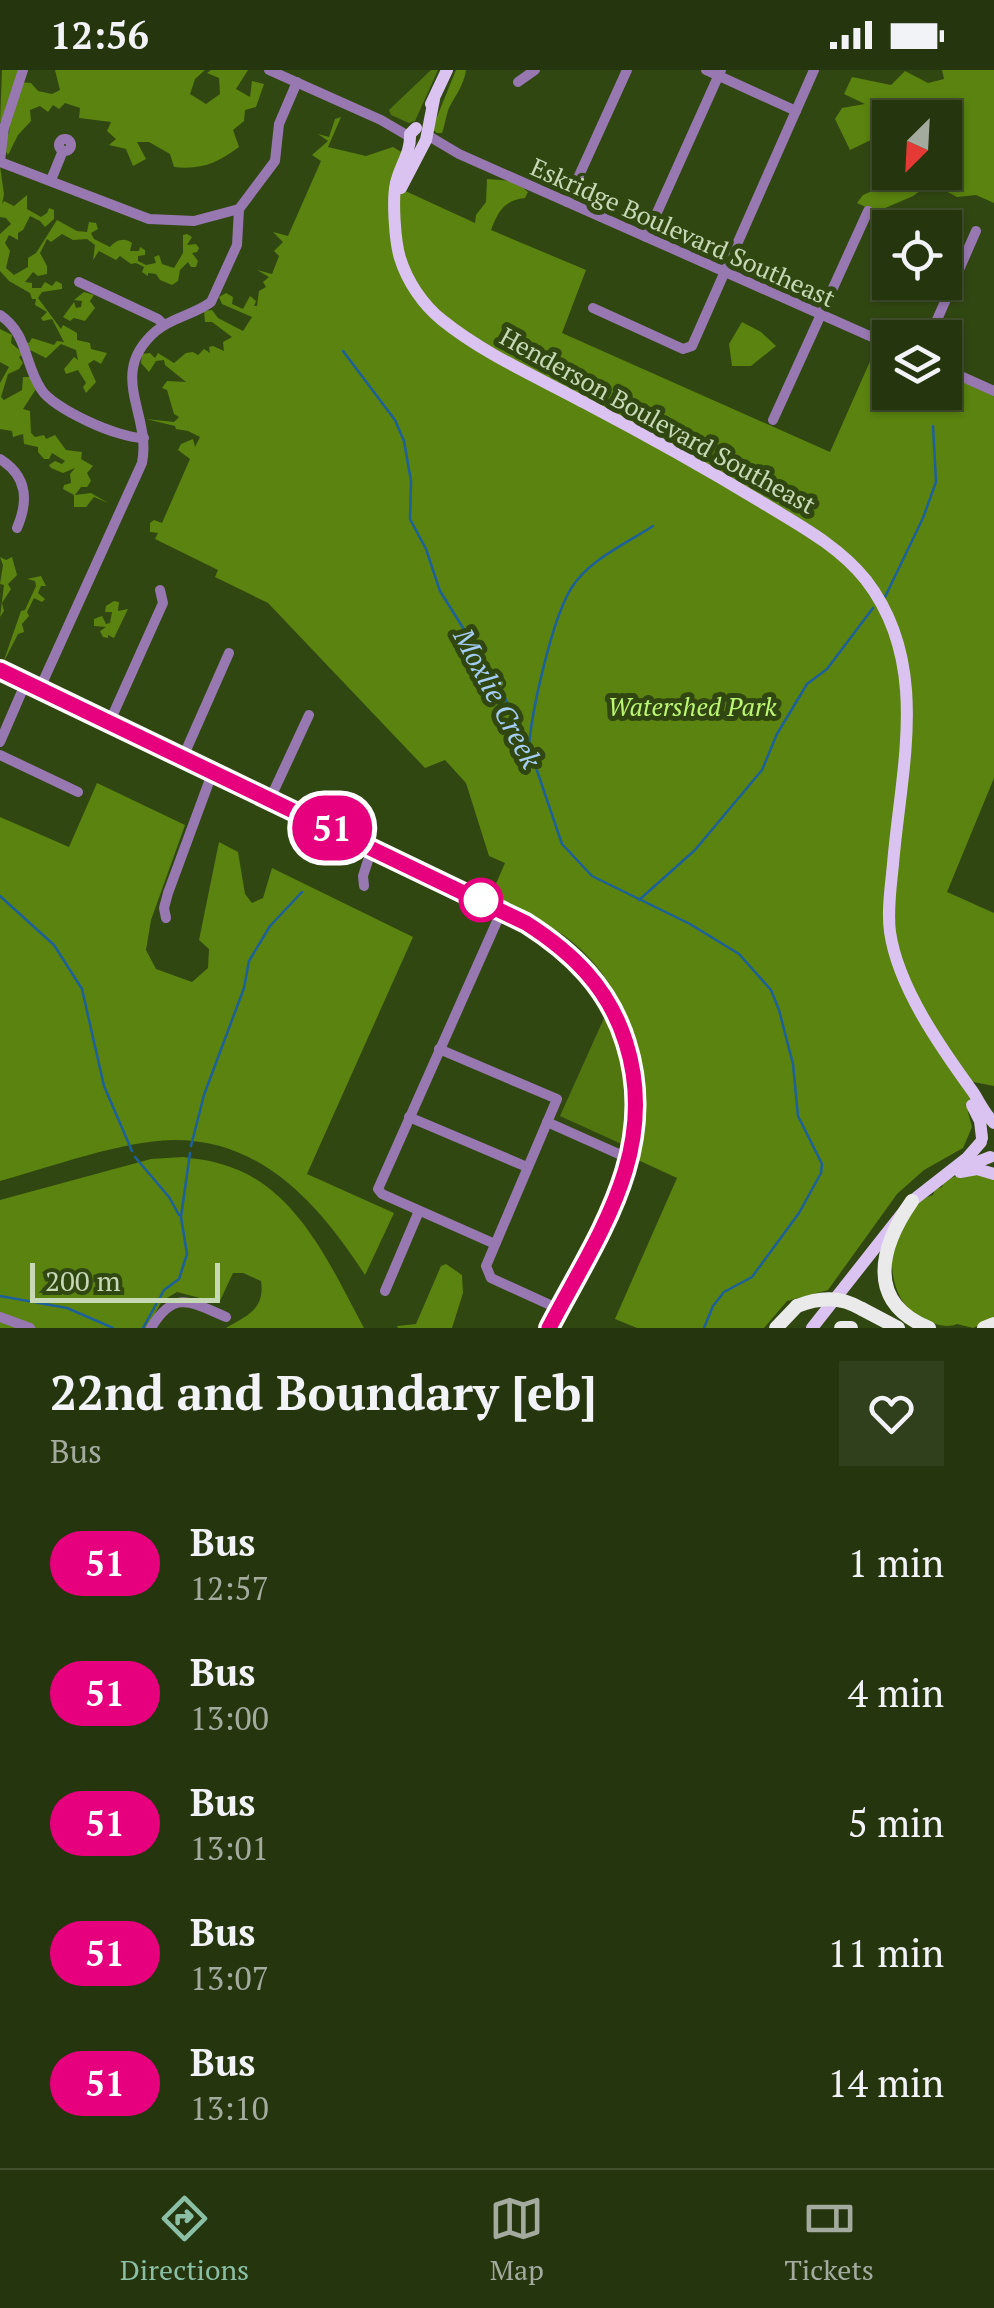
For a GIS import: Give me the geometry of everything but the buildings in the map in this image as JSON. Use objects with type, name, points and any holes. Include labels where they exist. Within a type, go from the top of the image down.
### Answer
[{"type":"highway","points":[[912,1201],[888,1242],[884,1274],[896,1305],[912,1320],[930,1328]]},
{"type":"highway","points":[[776,1328],[797,1306],[824,1298],[852,1303],[898,1328]]},
{"type":"highway","points":[[984,1328],[994,1324]]},
{"type":"highway","points":[[841,1328],[851,1328]]},
{"type":"main road","name":"Henderson Boulevard Southeast","points":[[447,70],[417,135],[396,203],[399,256],[421,300],[470,340],[668,446],[812,532],[865,579],[897,638],[908,694],[890,930],[902,977],[994,1125]]},
{"type":"main road","name":"Henderson Boulevard Southeast","points":[[962,1079],[980,1121],[983,1151],[992,1158]]},
{"type":"main road","points":[[812,1328],[912,1201],[966,1158],[994,1125]]},
{"type":"main road","points":[[938,1181],[979,1159],[992,1158]]},
{"type":"main road","points":[[953,1174],[977,1169],[994,1174]]},
{"type":"street","points":[[22,70],[4,128],[0,162],[157,220],[194,221],[238,208],[275,161],[278,124],[296,82]]},
{"type":"street","name":"Eskridge Boulevard Southeast","points":[[269,70],[872,337]]},
{"type":"street","points":[[518,82],[535,70]]},
{"type":"street","points":[[567,202],[627,70]]},
{"type":"street","points":[[706,70],[720,73],[796,111]]},
{"type":"street","points":[[593,308],[688,349],[814,70]]},
{"type":"street","points":[[646,238],[720,73]]},
{"type":"street","points":[[51,180],[62,153]]},
{"type":"street","points":[[40,688],[143,458],[144,438],[132,396],[132,368],[142,346],[164,325],[211,302],[237,244],[238,208]]},
{"type":"street","points":[[773,420],[868,211]]},
{"type":"street","points":[[937,320],[976,231]]},
{"type":"street","points":[[79,282],[164,325]]},
{"type":"street","points":[[0,315],[22,338],[36,379],[52,401],[126,437],[144,438]]},
{"type":"street","points":[[962,376],[994,390]]},
{"type":"street","points":[[0,459],[23,482],[24,511],[17,528]]},
{"type":"street","points":[[110,722],[162,603],[160,590]]},
{"type":"street","points":[[183,757],[228,653]]},
{"type":"street","points":[[0,670],[502,910],[558,944],[583,965],[616,1015],[638,1098],[630,1160],[600,1234],[549,1328]]},
{"type":"street","points":[[0,742],[26,682]]},
{"type":"street","points":[[270,799],[309,715]]},
{"type":"street","points":[[0,755],[78,792]]},
{"type":"street","points":[[166,918],[168,893],[213,771]]},
{"type":"street","points":[[364,886],[363,876],[372,848]]},
{"type":"street","points":[[495,1244],[378,1189],[502,910]]},
{"type":"street","points":[[439,1049],[557,1100],[495,1244],[487,1273],[500,1283],[559,1309]]},
{"type":"street","points":[[409,1117],[527,1167]]},
{"type":"street","points":[[547,1122],[630,1160]]},
{"type":"street","points":[[385,1290],[419,1210]]},
{"type":"street","points":[[151,1328],[164,1308],[178,1302],[193,1303],[226,1317]]},
{"type":"street","points":[[0,1317],[30,1328]]},
{"type":"green space","points":[[2,70],[18,70],[19,82],[31,83],[38,91],[52,94],[60,90],[55,70],[205,70],[195,79],[190,94],[206,104],[220,94],[219,78],[207,73],[211,70],[248,70],[236,89],[250,97],[252,81],[264,84],[256,107],[245,110],[244,121],[233,130],[239,147],[209,164],[184,168],[174,167],[170,154],[149,142],[137,142],[146,159],[133,166],[126,149],[109,145],[116,139],[107,131],[111,122],[79,118],[80,108],[65,103],[59,109],[53,105],[48,112],[40,106],[30,110],[31,121],[8,155],[3,146],[9,133],[11,104],[0,123]]},
{"type":"green space","points":[[431,70],[438,70],[415,121],[409,123],[391,115],[389,110]]},
{"type":"green space","points":[[456,70],[466,70],[465,75],[442,133],[437,133],[432,129]]},
{"type":"green space","points":[[942,70],[994,70],[994,203],[976,195],[957,197],[944,190],[962,190],[962,100],[872,100],[872,140],[850,150],[835,119],[842,108],[865,104],[844,94],[852,77],[891,85],[905,71],[928,83],[944,79]]},
{"type":"green space","name":"Watershed Park","points":[[341,117],[328,147],[366,156],[393,147],[403,153],[401,189],[475,223],[486,202],[487,179],[515,181],[528,192],[525,198],[503,208],[491,230],[586,270],[562,333],[830,452],[872,357],[872,410],[962,410],[962,377],[994,391],[994,778],[947,892],[994,913],[994,1086],[963,1080],[973,1109],[968,1112],[972,1127],[963,1148],[924,1170],[897,1194],[828,1290],[787,1301],[764,1328],[637,1328],[615,1319],[677,1178],[638,1160],[644,1129],[642,1065],[621,1004],[584,952],[551,927],[491,895],[505,863],[489,856],[466,783],[445,760],[425,768],[268,603],[215,577],[218,570],[155,539],[158,533],[150,532],[154,520],[162,523],[190,459],[178,450],[181,444],[193,439],[195,447],[200,437],[146,419],[174,422],[179,417],[174,414],[167,390],[162,388],[167,381],[186,382],[164,360],[156,361],[149,372],[141,363],[142,354],[150,353],[155,358],[158,353],[174,363],[186,353],[198,355],[204,349],[210,353],[209,347],[213,346],[224,351],[223,342],[232,337],[212,322],[205,322],[204,311],[212,310],[218,318],[243,331],[252,317],[222,304],[219,297],[226,293],[233,297],[232,304],[243,309],[250,296],[257,306],[259,291],[266,287],[263,282],[269,277],[257,270],[272,274],[279,256],[274,251],[283,242],[273,232],[288,236],[321,161],[312,155],[328,141],[318,134],[329,137],[335,119]]},
{"type":"green space","points":[[0,166],[2,204],[4,201],[14,206],[27,195],[27,209],[41,217],[49,208],[54,210],[54,219],[45,227],[30,216],[18,233],[18,240],[9,235],[5,243],[10,251],[6,268],[14,275],[28,267],[28,258],[36,253],[57,220],[87,232],[89,222],[96,223],[98,229],[91,233],[94,239],[110,247],[120,240],[129,241],[130,251],[139,251],[140,247],[145,250],[138,261],[146,265],[156,263],[154,257],[159,255],[162,264],[174,268],[183,253],[183,235],[192,237],[187,245],[196,244],[199,248],[192,253],[198,261],[196,267],[188,262],[172,285],[156,274],[148,276],[142,272],[144,267],[120,256],[116,260],[99,251],[93,260],[95,245],[87,239],[73,240],[62,234],[51,242],[47,239],[40,253],[47,274],[38,276],[33,272],[25,282],[32,283],[32,288],[41,288],[45,282],[52,286],[56,281],[62,284],[62,289],[42,292],[38,298],[61,329],[63,325],[77,333],[77,340],[90,343],[91,349],[107,353],[101,364],[94,360],[88,364],[96,382],[86,393],[86,383],[78,370],[66,374],[64,369],[74,357],[78,360],[76,350],[61,344],[46,358],[30,350],[25,342],[32,338],[54,345],[64,342],[52,319],[41,318],[47,312],[35,305],[36,299],[0,271],[0,234],[11,224],[0,217]]},
{"type":"green space","points":[[874,190],[921,190],[881,210],[857,203]]},
{"type":"green space","points":[[84,292],[94,295],[90,301],[95,308],[85,321],[63,317],[74,302],[76,308],[81,307],[82,301],[74,300]]},
{"type":"green space","points":[[742,322],[776,346],[751,366],[732,366],[729,344]]},
{"type":"green space","points":[[0,329],[12,335],[11,343],[24,354],[19,357],[23,363],[19,369],[8,374],[1,397],[4,400],[22,390],[23,377],[31,377],[36,389],[23,409],[30,411],[31,433],[46,439],[55,435],[66,450],[82,452],[81,459],[93,466],[87,473],[91,481],[75,495],[91,493],[108,503],[94,497],[86,507],[74,507],[74,495],[63,489],[71,483],[70,474],[75,468],[63,473],[51,468],[49,465],[55,461],[65,461],[52,453],[44,459],[38,447],[24,444],[23,434],[13,437],[12,431],[0,429],[0,383],[9,367],[0,362]]},
{"type":"green space","points":[[0,557],[12,557],[17,575],[8,584],[11,589],[2,603],[4,611],[0,617],[4,585],[0,584]]},
{"type":"green space","points":[[41,576],[46,586],[41,586],[38,593],[45,599],[42,602],[34,598],[29,616],[22,624],[24,632],[18,634],[3,663],[21,611],[36,586],[35,581],[27,579]]},
{"type":"green space","points":[[119,602],[118,611],[128,609],[114,638],[103,637],[100,631],[106,627],[94,626],[94,619],[102,616],[106,624],[110,623],[112,612],[105,612],[106,606]]},
{"type":"green space","points":[[97,783],[185,825],[151,920],[146,950],[156,969],[192,982],[208,968],[209,949],[199,940],[219,842],[238,852],[245,894],[252,903],[263,898],[272,868],[413,937],[307,1174],[394,1213],[365,1275],[329,1225],[286,1181],[235,1151],[205,1143],[173,1140],[131,1145],[0,1181],[0,817],[69,847]]},
{"type":"green space","points":[[605,1016],[626,1079],[626,1146],[560,1116]]},
{"type":"green space","points":[[183,1157],[247,1174],[270,1189],[308,1230],[364,1328],[226,1328],[253,1310],[262,1291],[261,1281],[233,1273],[219,1303],[177,1292],[162,1301],[147,1328],[0,1328],[0,1200],[151,1159]]},
{"type":"green space","points":[[972,1171],[994,1175],[994,1318],[973,1328],[940,1325],[912,1312],[900,1297],[892,1258],[895,1237],[903,1219],[916,1204],[942,1187],[944,1180]]},
{"type":"green space","points":[[446,1264],[462,1275],[463,1293],[452,1328],[398,1328],[416,1324],[441,1266]]},
{"type":"waterway","name":"Moxlie Creek","points":[[343,351],[395,420],[404,441],[411,481],[410,519],[426,549],[440,591],[498,684],[529,747],[562,844],[592,876],[690,924],[739,954],[771,990],[779,1010],[793,1064],[798,1116],[822,1164],[821,1173],[799,1213],[752,1277],[724,1292],[704,1328]]},
{"type":"waterway","points":[[885,597],[936,482],[933,426]]},
{"type":"waterway","points":[[529,746],[544,665],[572,587],[598,560],[653,526]]},
{"type":"waterway","points":[[639,900],[695,850],[762,770],[777,734],[807,684],[827,669],[873,608]]},
{"type":"waterway","points":[[191,1146],[204,1095],[244,988],[249,961],[270,926],[302,892]]},
{"type":"waterway","points":[[0,896],[54,945],[82,989],[104,1086],[132,1151]]},
{"type":"waterway","points":[[143,1328],[164,1290],[179,1279],[187,1254],[181,1217],[190,1153]]},
{"type":"waterway","points":[[135,1157],[179,1215]]},
{"type":"waterway","points":[[0,1296],[67,1308],[113,1328]]},
{"type":"bus line","name":"51","points":[[0,670],[526,923],[583,965],[624,1034],[636,1079],[638,1117],[624,1178],[581,1271],[549,1328]]}]
